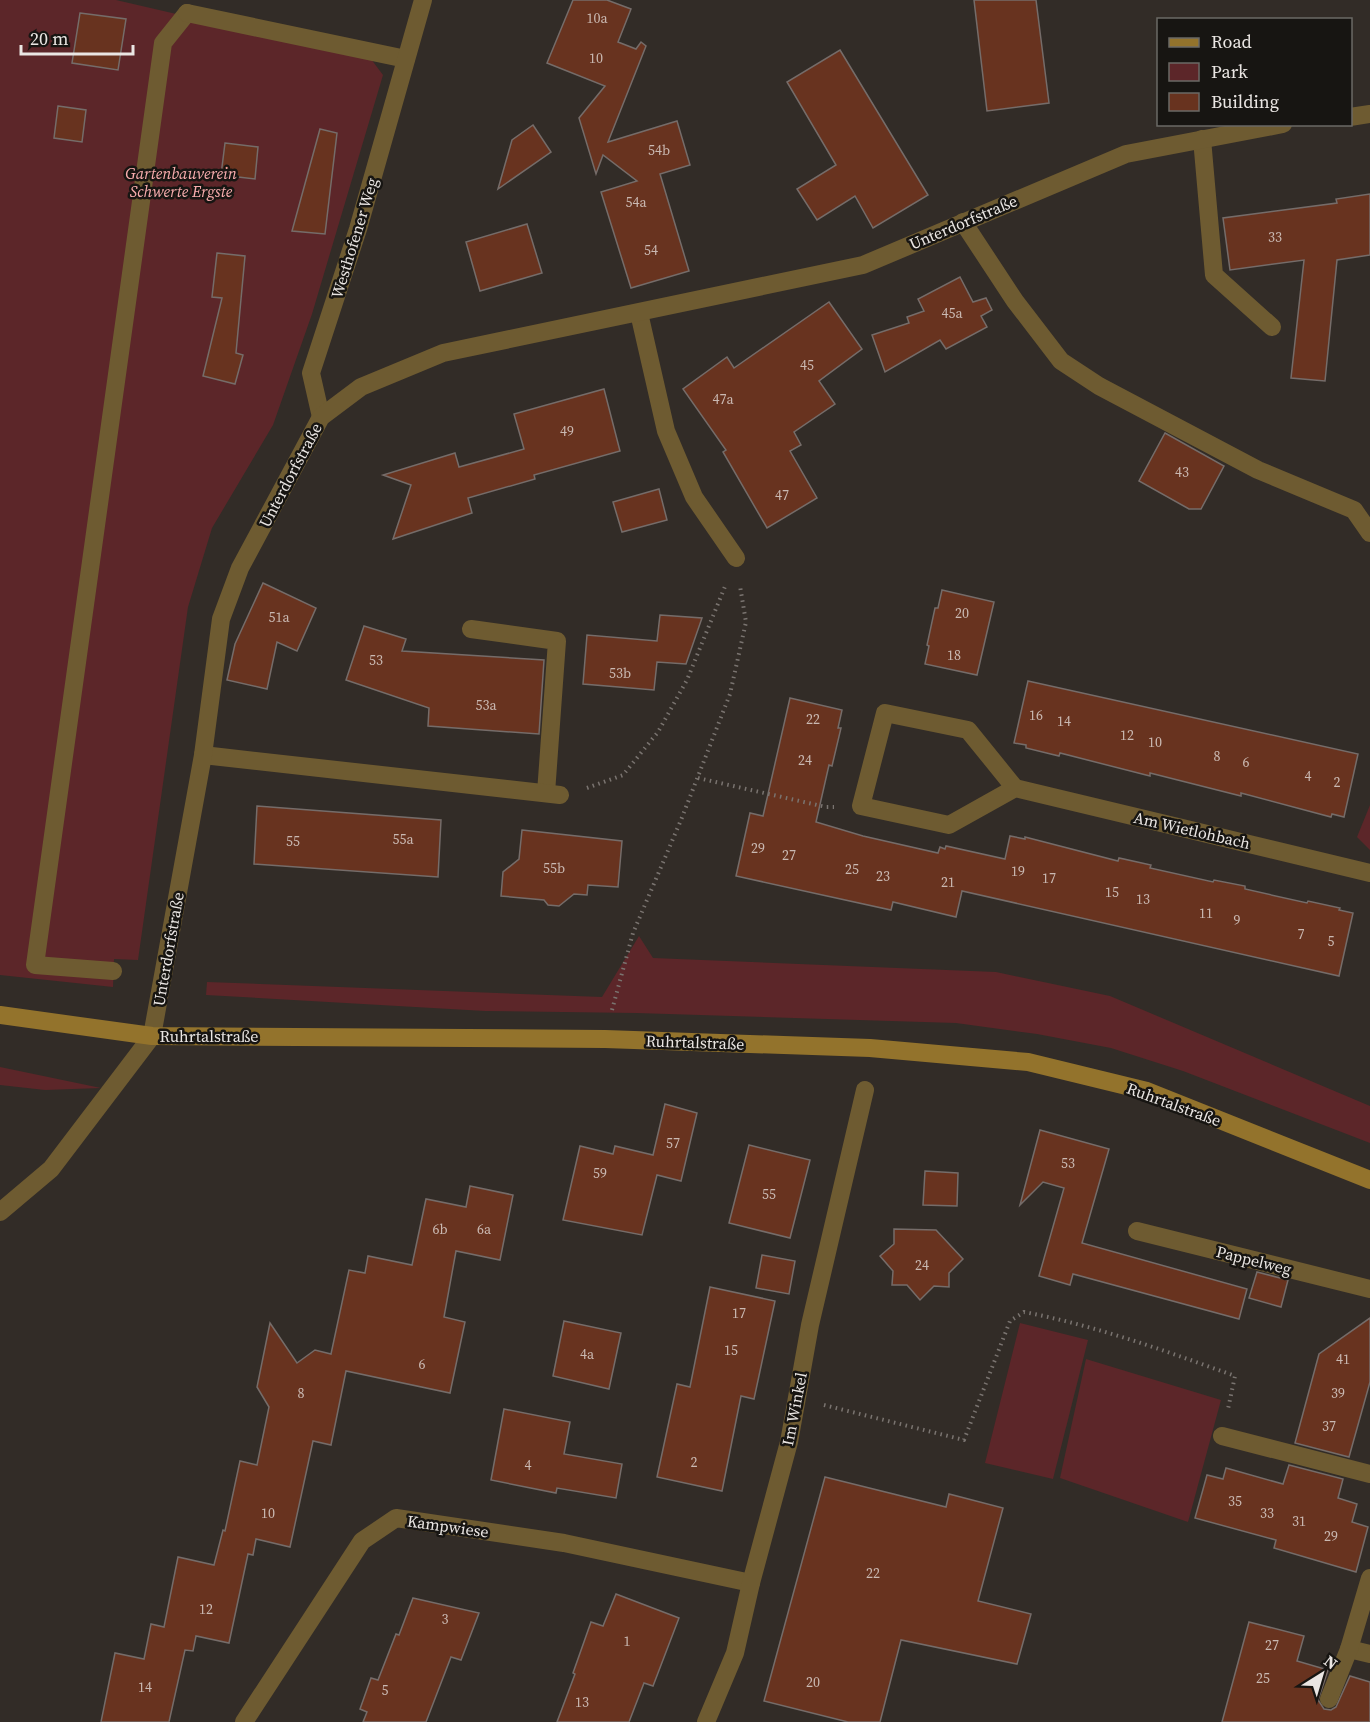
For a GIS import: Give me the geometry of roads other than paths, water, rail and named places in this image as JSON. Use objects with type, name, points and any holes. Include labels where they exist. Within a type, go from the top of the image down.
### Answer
[{"type":"main road","name":"Ruhrtalstraße","points":[[0,1015],[152,1036],[605,1040],[870,1048],[1028,1062],[1147,1091],[1370,1180]]},
{"type":"street","name":"Westhofener Weg","points":[[321,417],[311,373],[358,229],[423,0]]},
{"type":"street","points":[[113,971],[35,965],[164,43],[187,13],[406,59]]},
{"type":"street","points":[[1352,117],[1370,114]]},
{"type":"street","name":"Unterdorfstraße","points":[[152,1036],[203,755],[221,619],[240,568],[321,417],[361,387],[443,353],[863,265],[1126,154],[1272,126]]},
{"type":"street","points":[[1202,139],[1214,275],[1272,327]]},
{"type":"street","points":[[963,222],[1016,301],[1061,361],[1099,386],[1258,470],[1354,510],[1370,533]]},
{"type":"street","points":[[639,313],[666,431],[694,497],[736,558]]},
{"type":"street","points":[[203,755],[553,794],[557,641],[471,629]]},
{"type":"street","points":[[885,713],[968,730],[1015,788],[949,825],[861,806],[885,713]]},
{"type":"street","name":"Am Wietlohbach","points":[[1015,788],[1370,873]]},
{"type":"street","points":[[0,1212],[51,1169],[152,1036]]},
{"type":"street","name":"Im Winkel","points":[[706,1722],[735,1653],[751,1583],[789,1442],[810,1325],[865,1090]]},
{"type":"street","name":"Pappelweg","points":[[1137,1231],[1370,1289]]},
{"type":"street","points":[[1222,1436],[1370,1474]]},
{"type":"street","name":"Kampwiese","points":[[244,1722],[362,1541],[396,1518],[564,1543],[751,1583]]},
{"type":"street","points":[[1329,1699],[1349,1649],[1370,1578]]},
{"type":"street","points":[[1349,1649],[1370,1654]]},
{"type":"park label","name":"Gartenbauverein Schwerte Ergste","points":[[181,182]]}]
